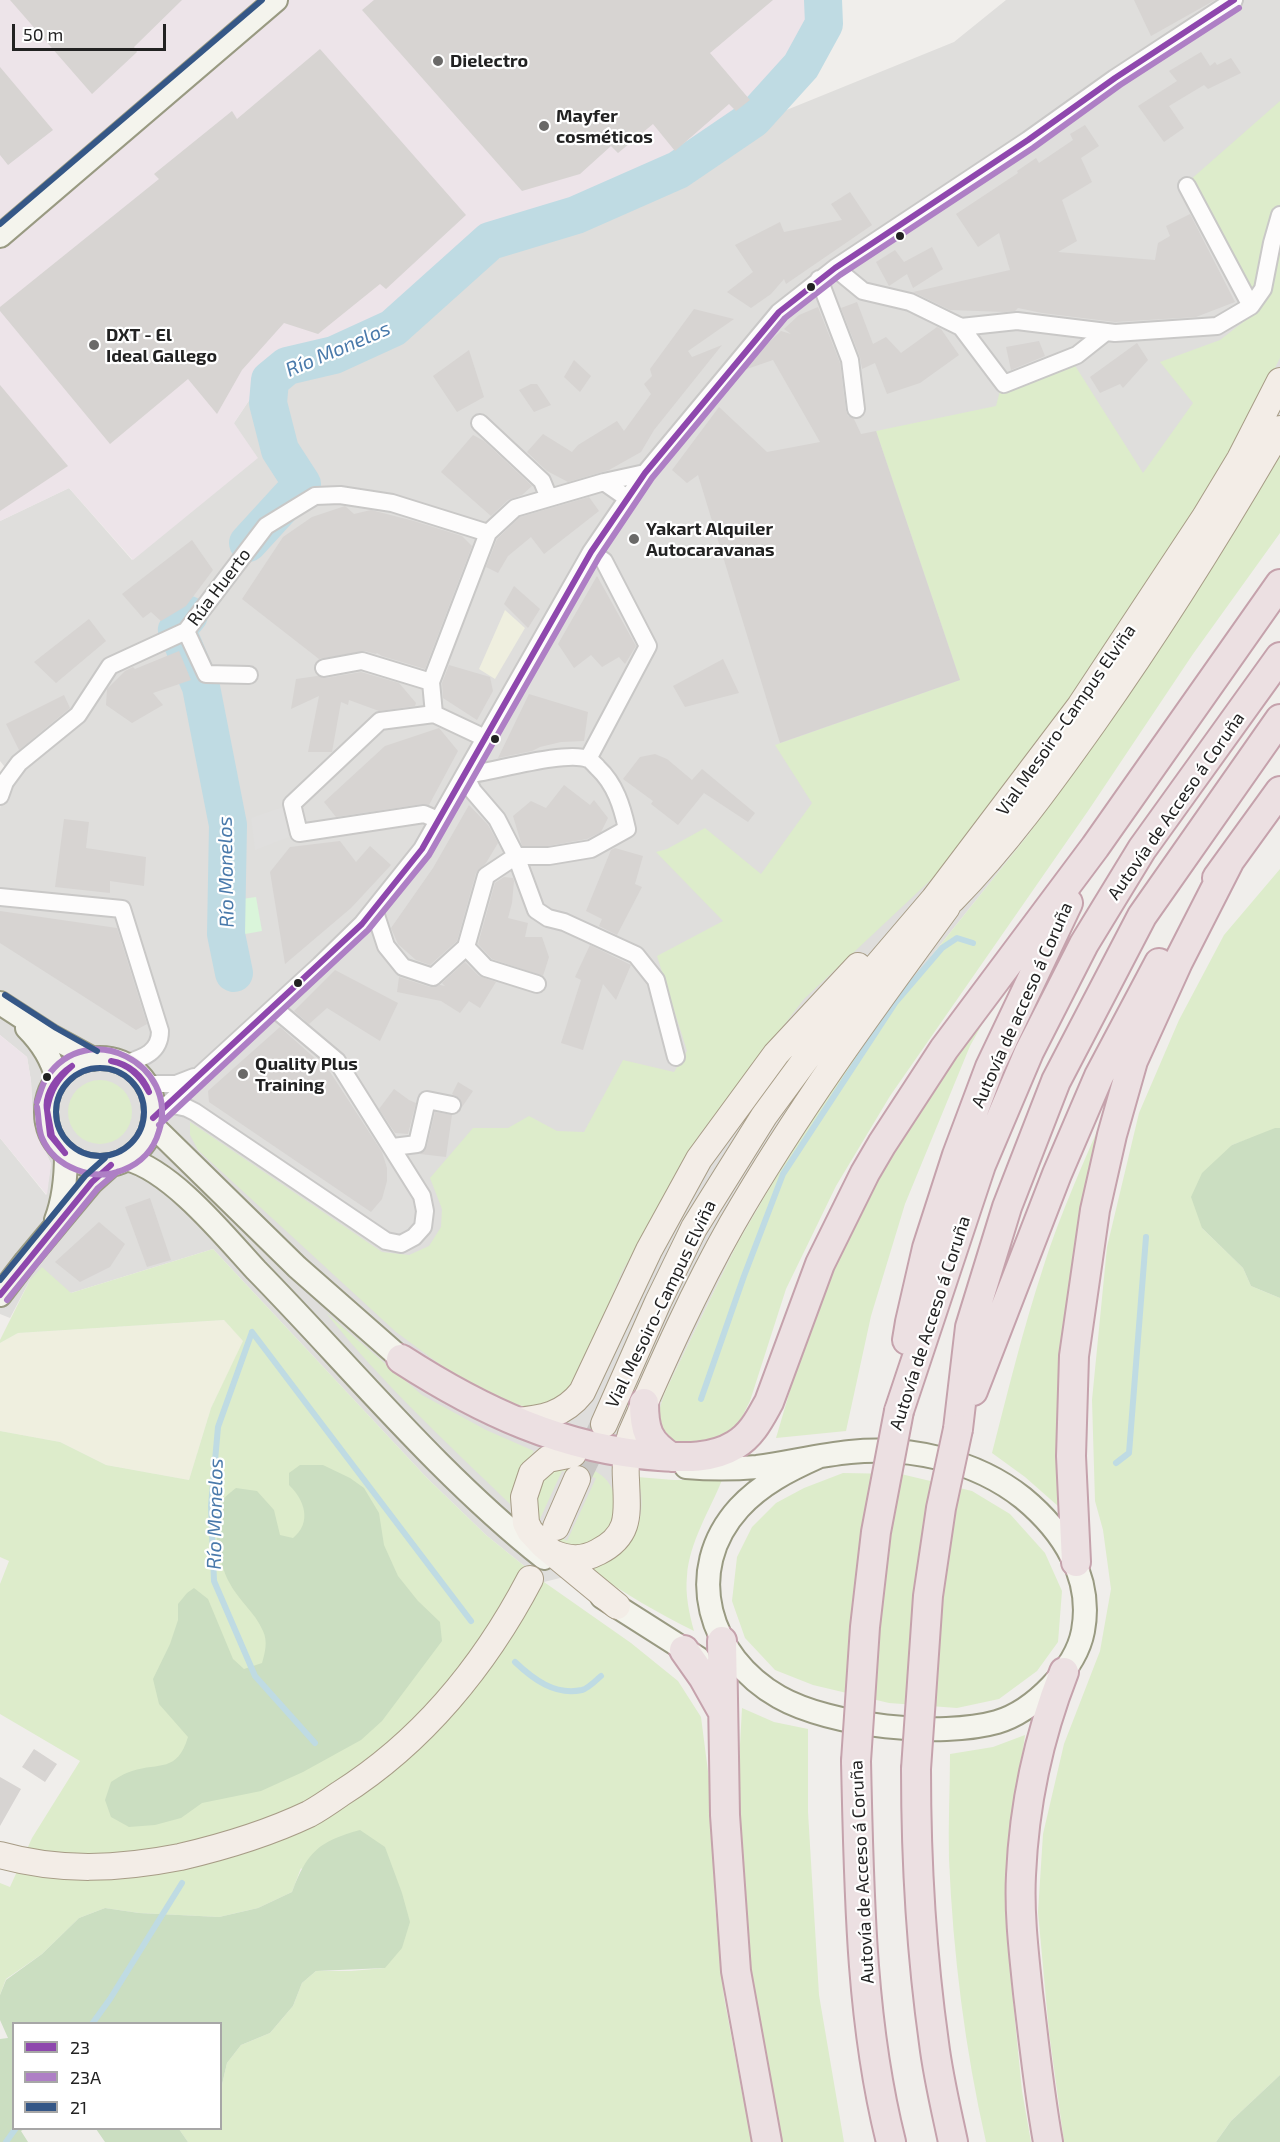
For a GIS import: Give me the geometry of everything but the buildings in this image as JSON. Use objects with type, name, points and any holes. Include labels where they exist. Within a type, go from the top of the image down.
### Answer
[{"type":"highway","points":[[401,1359],[468,1400],[514,1421],[626,1458],[708,1455],[724,1451],[737,1444],[758,1423],[769,1402],[819,1264],[876,1154],[944,1049],[1095,847],[1280,584]]},
{"type":"highway","name":"Autovía de Acceso á Coruña","points":[[891,2142],[868,2000],[859,1880],[856,1761],[865,1627],[876,1532],[899,1411],[981,1165],[1034,1042],[1084,944],[1142,849],[1280,657]]},
{"type":"highway","name":"Autovía de Acceso á Coruña","points":[[953,2142],[934,2045],[922,1940],[916,1852],[916,1769],[928,1596],[941,1508],[958,1429],[970,1327],[1007,1207],[1056,1081],[1142,916],[1280,719]]},
{"type":"highway","points":[[958,1429],[1057,1174],[1099,1076],[1152,973],[1280,791]]},
{"type":"highway","name":"Autovía de acceso á Coruña","points":[[899,1411],[910,1322],[927,1248],[957,1155],[990,1067],[1095,847]]},
{"type":"highway","points":[[1076,1562],[1071,1456],[1074,1356],[1095,1210],[1112,1135],[1133,1061],[1178,962],[1228,862]]},
{"type":"highway","points":[[645,1403],[644,1420],[647,1432],[657,1448],[671,1457]]},
{"type":"highway","points":[[722,1641],[724,1815],[735,1971],[767,2142]]},
{"type":"highway","points":[[684,1650],[703,1677],[724,1715]]},
{"type":"highway","points":[[1048,2142],[1038,2083],[1023,1940],[1020,1876],[1027,1813],[1036,1763],[1050,1708],[1064,1672]]},
{"type":"main road","name":"Vial Mesoiro-Campus Elviña","points":[[943,899],[1080,706],[1205,517],[1240,459],[1280,381]]},
{"type":"main road","name":"Vial Mesoiro-Campus Elviña","points":[[604,1424],[694,1228],[764,1116],[888,951],[1012,832],[1066,762],[1136,662],[1219,534],[1280,429]]},
{"type":"main road","points":[[554,1553],[569,1558],[588,1557],[604,1549],[620,1535],[627,1519],[626,1458],[631,1434],[691,1303],[727,1234],[777,1151],[943,899]]},
{"type":"main road","points":[[514,1421],[537,1420],[558,1413],[576,1399],[589,1381],[627,1295],[666,1216],[699,1159],[732,1113],[776,1054],[821,1004],[895,930],[943,899]]},
{"type":"main road","points":[[556,1527],[575,1466],[548,1459],[538,1467],[530,1479],[524,1497],[524,1510],[530,1531],[617,1606]]},
{"type":"main road","points":[[0,1855],[59,1866],[104,1868],[153,1862],[203,1852],[264,1832],[310,1813],[355,1785],[399,1750],[444,1705],[480,1662],[511,1615],[530,1579]]},
{"type":"street","points":[[0,236],[276,0]]},
{"type":"street","points":[[0,1295],[92,1182],[143,1144],[158,1116],[198,1076],[345,941],[422,849],[591,552],[645,473],[779,312],[835,268],[1234,0]]},
{"type":"street","points":[[1187,186],[1251,306]]},
{"type":"street","points":[[961,327],[1017,321],[1115,333],[1217,326],[1251,306],[1263,289],[1280,215]]},
{"type":"street","points":[[835,268],[863,291],[910,302],[961,327],[1005,384],[1077,355],[1107,332]]},
{"type":"street","points":[[819,279],[850,360],[856,409]]},
{"type":"street","points":[[480,423],[542,481],[549,498]]},
{"type":"street","points":[[434,714],[431,681],[488,533],[515,508],[604,482],[645,473]]},
{"type":"street","points":[[604,482],[627,498]]},
{"type":"street","name":"Rúa Huerto","points":[[0,796],[5,782],[19,763],[78,715],[110,666],[186,631],[266,526],[315,496],[340,495],[392,503],[488,533]]},
{"type":"street","points":[[588,759],[648,646],[604,561],[591,552]]},
{"type":"street","points":[[186,631],[206,674],[249,675]]},
{"type":"street","points":[[324,668],[362,661],[431,681]]},
{"type":"street","points":[[438,820],[424,814],[299,833],[292,804],[380,721],[434,714],[485,738]]},
{"type":"street","points":[[374,909],[386,946],[403,967],[432,977],[466,947],[486,876],[516,856],[549,856],[591,849],[627,829],[621,803],[606,775],[588,759],[562,756],[465,775]]},
{"type":"street","points":[[465,775],[473,791],[497,819],[516,856],[536,910],[548,918],[564,922],[636,955],[656,980],[676,1057]]},
{"type":"street","points":[[0,897],[122,909],[160,1031],[160,1040],[156,1048],[124,1064]]},
{"type":"street","points":[[466,947],[486,968],[537,984]]},
{"type":"street","points":[[4,1006],[93,1059]]},
{"type":"street","points":[[4,1006],[43,1046],[50,1057],[57,1079]]},
{"type":"street","points":[[158,1116],[187,1108],[369,1232],[386,1241],[401,1244],[414,1237],[423,1227],[425,1211],[422,1196],[393,1147],[337,1061],[274,1008]]},
{"type":"street","points":[[93,1059],[109,1059],[132,1069],[146,1084],[158,1116],[297,1267],[425,1380],[470,1412],[514,1432],[575,1466],[590,1458],[626,1458],[727,1468],[756,1467],[849,1452],[884,1450],[928,1455],[977,1471],[1022,1498],[1054,1528],[1076,1562],[1083,1588],[1085,1612],[1082,1634],[1074,1656],[1064,1672],[1025,1708],[1000,1721],[966,1728],[940,1730],[900,1727],[825,1715],[796,1706],[762,1686],[684,1650],[551,1564],[488,1510],[443,1467],[290,1304],[178,1190],[148,1167],[119,1162],[87,1165],[66,1154],[56,1144],[46,1119],[46,1105],[50,1091],[57,1079],[73,1065],[93,1059]]},
{"type":"street","points":[[146,1084],[176,1084],[198,1076]]},
{"type":"street","points":[[393,1147],[417,1144],[427,1100],[452,1105]]},
{"type":"street","points":[[52,1230],[60,1211],[64,1192],[66,1154]]},
{"type":"street","points":[[762,1686],[736,1661],[722,1641],[710,1607],[708,1590],[710,1557],[725,1526],[758,1490],[782,1474],[818,1457]]},
{"type":"shaded area","points":[[0,0],[808,0],[805,34],[755,124],[476,236],[335,361],[280,354],[234,423],[258,458],[133,560],[69,488],[0,521]]},
{"type":"shaded area","points":[[1006,0],[1280,0],[1280,456],[1184,612],[1110,720],[1028,835],[853,1059],[790,1153],[737,1244],[665,1392],[637,1477],[642,1492],[642,1510],[635,1534],[618,1555],[592,1570],[544,1582],[486,1535],[427,1478],[213,1249],[71,1293],[30,1280],[10,1318],[0,1314],[0,1138],[46,1195],[51,1164],[33,1123],[31,1081],[27,1057],[0,1035],[0,809],[4,766],[0,761],[0,521],[69,488],[132,560],[234,423],[280,354],[335,361],[476,236],[954,42]]},
{"type":"shaded area","points":[[292,804],[299,833],[255,850],[251,818]]},
{"type":"shaded area","points":[[0,1035],[27,1057],[31,1081],[33,1123],[51,1164],[47,1195],[0,1138]]},
{"type":"green space","points":[[1280,101],[1280,358],[1245,428],[1191,517],[1081,684],[974,829],[936,875],[804,999],[699,1135],[622,1272],[573,1384],[556,1401],[535,1408],[511,1406],[464,1382],[396,1332],[198,1150],[190,1135],[190,1122],[382,1252],[409,1255],[429,1246],[441,1227],[442,1209],[430,1178],[473,1128],[508,1128],[529,1116],[557,1131],[584,1132],[623,1060],[674,1072],[687,1051],[657,956],[723,921],[656,852],[667,849],[705,828],[761,874],[812,803],[775,745],[960,680],[876,431],[996,406],[1000,391],[1074,364],[1143,473],[1193,403],[1160,362],[1220,340],[1260,309],[1251,289],[1189,181]]},
{"type":"green space","points":[[1280,456],[1280,533],[1193,654],[1088,811],[890,1096],[836,1186],[786,1289],[750,1401],[739,1423],[726,1433],[705,1442],[685,1443],[672,1440],[662,1428],[659,1410],[665,1392],[737,1244],[790,1153],[853,1059],[1028,835],[1110,720],[1184,612]]},
{"type":"green space","points":[[505,610],[525,628],[495,679],[479,669]]},
{"type":"green space","points":[[1280,869],[1280,1128],[1232,1145],[1202,1228],[1243,1268],[1251,1286],[1280,1298],[1280,2075],[1231,2121],[1216,2142],[1064,2142],[1049,2032],[1038,1912],[1043,1834],[1064,1744],[1100,1651],[1111,1589],[1103,1530],[1095,1501],[1092,1400],[1107,1247],[1139,1113],[1179,1020],[1224,935]]},
{"type":"green space","points":[[256,897],[262,931],[240,935],[235,900]]},
{"type":"green space","points":[[1005,983],[970,1046],[905,1204],[871,1316],[846,1431],[776,1438],[808,1329],[861,1204],[975,1018]]},
{"type":"green space","points":[[94,1080],[106,1080],[123,1089],[130,1100],[132,1112],[130,1124],[123,1135],[106,1144],[94,1144],[82,1139],[73,1130],[68,1118],[68,1106],[73,1094],[82,1085]]},
{"type":"green space","points":[[1106,1110],[1061,1395],[1058,1506],[1025,1477],[992,1453],[1022,1337],[1050,1248]]},
{"type":"green space","points":[[1280,1128],[1280,1298],[1251,1286],[1243,1268],[1202,1228],[1191,1197],[1202,1173],[1232,1145]]},
{"type":"green space","points":[[213,1249],[427,1478],[486,1535],[544,1582],[631,1643],[678,1681],[701,1717],[710,1787],[715,1905],[724,1997],[742,2093],[755,2142],[188,2142],[180,2130],[222,2130],[222,2085],[227,2063],[241,2045],[270,2033],[293,2006],[302,1983],[316,1971],[385,1968],[301,1868],[292,1892],[258,1908],[219,1917],[139,1913],[105,1908],[79,1918],[42,1954],[6,1979],[0,1995],[0,1883],[10,1887],[32,1838],[80,1761],[0,1714],[0,1584],[9,1561],[0,1557],[0,1431],[60,1442],[106,1465],[189,1480],[211,1408],[243,1341],[224,1320],[18,1333],[0,1343],[30,1280],[42,1267],[71,1293]]},
{"type":"green space","points":[[326,1313],[422,1395],[486,1430],[534,1451],[516,1480],[510,1504],[392,1388]]},
{"type":"green space","points":[[224,1320],[244,1341],[211,1408],[189,1480],[106,1465],[60,1442],[0,1431],[0,1343],[18,1333]]},
{"type":"green space","points":[[300,1465],[323,1465],[350,1478],[364,1488],[379,1513],[384,1545],[398,1576],[418,1601],[440,1622],[442,1641],[382,1721],[361,1740],[303,1772],[261,1791],[202,1803],[181,1818],[155,1825],[129,1827],[111,1817],[105,1800],[111,1782],[129,1772],[173,1761],[184,1748],[188,1737],[159,1704],[153,1679],[170,1644],[178,1620],[178,1604],[187,1593],[194,1588],[208,1599],[233,1659],[244,1669],[262,1663],[266,1643],[265,1635],[256,1618],[229,1582],[219,1554],[216,1522],[221,1502],[236,1488],[257,1491],[274,1510],[280,1535],[293,1538],[303,1526],[304,1512],[299,1498],[289,1485],[289,1473]]},
{"type":"green space","points":[[579,1465],[600,1474],[609,1483],[614,1497],[615,1516],[606,1535],[589,1544],[570,1546],[551,1540],[541,1528],[536,1518],[535,1495],[537,1487],[546,1475]],"holes":[[[562,1471],[596,1478],[567,1541],[539,1521]]]},
{"type":"green space","points":[[843,1473],[901,1474],[972,1491],[1010,1514],[1045,1553],[1062,1591],[1058,1642],[1037,1671],[999,1699],[957,1708],[889,1703],[813,1685],[775,1670],[745,1638],[732,1601],[737,1557],[752,1527],[776,1503],[804,1488]]},
{"type":"green space","points":[[637,1477],[722,1480],[696,1539],[689,1564],[687,1597],[694,1631],[642,1603],[592,1570],[617,1555],[632,1539],[637,1529],[641,1498]]},
{"type":"green space","points":[[742,1708],[774,1722],[808,1729],[808,1812],[819,1995],[844,2142],[783,2142],[780,2132],[747,1962],[737,1799]]},
{"type":"green space","points":[[1025,1735],[1015,1810],[1006,1930],[1022,2091],[1031,2142],[986,2142],[966,2037],[954,1930],[949,1859],[950,1754],[993,1747]]},
{"type":"green space","points":[[360,1830],[385,1847],[402,1893],[410,1922],[402,1948],[385,1968],[316,1971],[302,1983],[293,2006],[270,2033],[241,2045],[227,2063],[222,2085],[222,2022],[12,2022],[12,2130],[22,2130],[28,2142],[0,2142],[0,2039],[8,2038],[0,2020],[0,1995],[6,1980],[42,1954],[79,1918],[105,1908],[139,1913],[219,1917],[258,1908],[292,1892],[303,1867],[316,1850],[346,1834]]},
{"type":"green space","points":[[1280,2075],[1280,2142],[1216,2142],[1231,2121]]},
{"type":"green space","points":[[97,2130],[180,2130],[188,2142],[105,2142]]},
{"type":"waterway","name":"Río Monelos","points":[[248,543],[302,484],[280,450],[268,403],[270,380],[287,366],[334,355],[393,328],[490,241],[576,215],[678,170],[753,119],[801,66],[824,24],[823,0]]},
{"type":"waterway","name":"Río Monelos","points":[[189,615],[177,630],[201,687],[228,825],[226,934],[234,973]]},
{"type":"waterway","points":[[701,1399],[783,1174],[895,1003],[942,948],[957,938],[973,943]]},
{"type":"waterway","points":[[1116,1463],[1129,1453],[1146,1237]]},
{"type":"waterway","name":"Río Monelos","points":[[252,1332],[218,1427],[211,1506],[214,1581],[255,1676],[315,1743]]},
{"type":"waterway","points":[[252,1332],[471,1621]]},
{"type":"waterway","points":[[515,1662],[545,1685],[563,1691],[582,1690],[601,1676]]},
{"type":"waterway","name":"Río Monelos","points":[[93,2022],[182,1883]]},
{"type":"waterway","name":"Río Monelos","points":[[6,2142],[15,2130]]},
{"type":"tunnel","points":[[577,1479],[602,1427]]},
{"type":"transit line","name":"21","points":[[0,224],[262,0]]},
{"type":"transit line","name":"23","points":[[153,1118],[362,924],[422,849],[591,552],[645,473],[779,312],[835,268],[1234,0]]},
{"type":"transit line","name":"23A","points":[[159,1125],[368,930],[429,855],[599,557],[652,478],[785,318],[840,275],[1033,148],[1120,85],[1239,8]]},
{"type":"transit line","name":"21","points":[[5,995],[97,1051]]},
{"type":"transit line","name":"23A","points":[[37,1102],[47,1077],[64,1059],[84,1051],[106,1050],[126,1056],[143,1069],[156,1086],[162,1107],[159,1131],[146,1155],[123,1170],[100,1174],[76,1170],[56,1157],[42,1138],[37,1107]]},
{"type":"transit line","name":"23","points":[[111,1061],[124,1065],[134,1072],[149,1092]]},
{"type":"transit line","name":"23","points":[[111,1061],[134,1072],[149,1092]]},
{"type":"transit line","name":"23","points":[[47,1110],[48,1097],[53,1085],[72,1066]]},
{"type":"transit line","name":"23","points":[[47,1110],[55,1086],[72,1066]]},
{"type":"transit line","name":"21","points":[[100,1068],[117,1072],[131,1081],[140,1095],[144,1112],[140,1129],[131,1143],[117,1152],[100,1156],[83,1152],[69,1143],[60,1129],[56,1112],[60,1095],[69,1081],[83,1072],[100,1068]]},
{"type":"transit line","name":"23","points":[[47,1110],[52,1136],[65,1153]]},
{"type":"transit line","name":"23","points":[[47,1110],[50,1135],[65,1153]]},
{"type":"transit line","name":"21","points":[[0,1280],[85,1176],[105,1158]]},
{"type":"transit line","name":"23","points":[[0,1295],[92,1182],[111,1165]]},
{"type":"transit line","name":"23A","points":[[7,1300],[98,1188],[117,1172]]},
{"type":"place","name":"Dielectro","points":[[438,61]]},
{"type":"place","name":"Mayfer cosméticos","points":[[544,126]]},
{"type":"place","name":"DXT - El Ideal Gallego","points":[[94,345]]},
{"type":"place","name":"Yakart Alquiler Autocaravanas","points":[[634,539]]},
{"type":"place","name":"Quality Plus Training","points":[[243,1074]]}]
